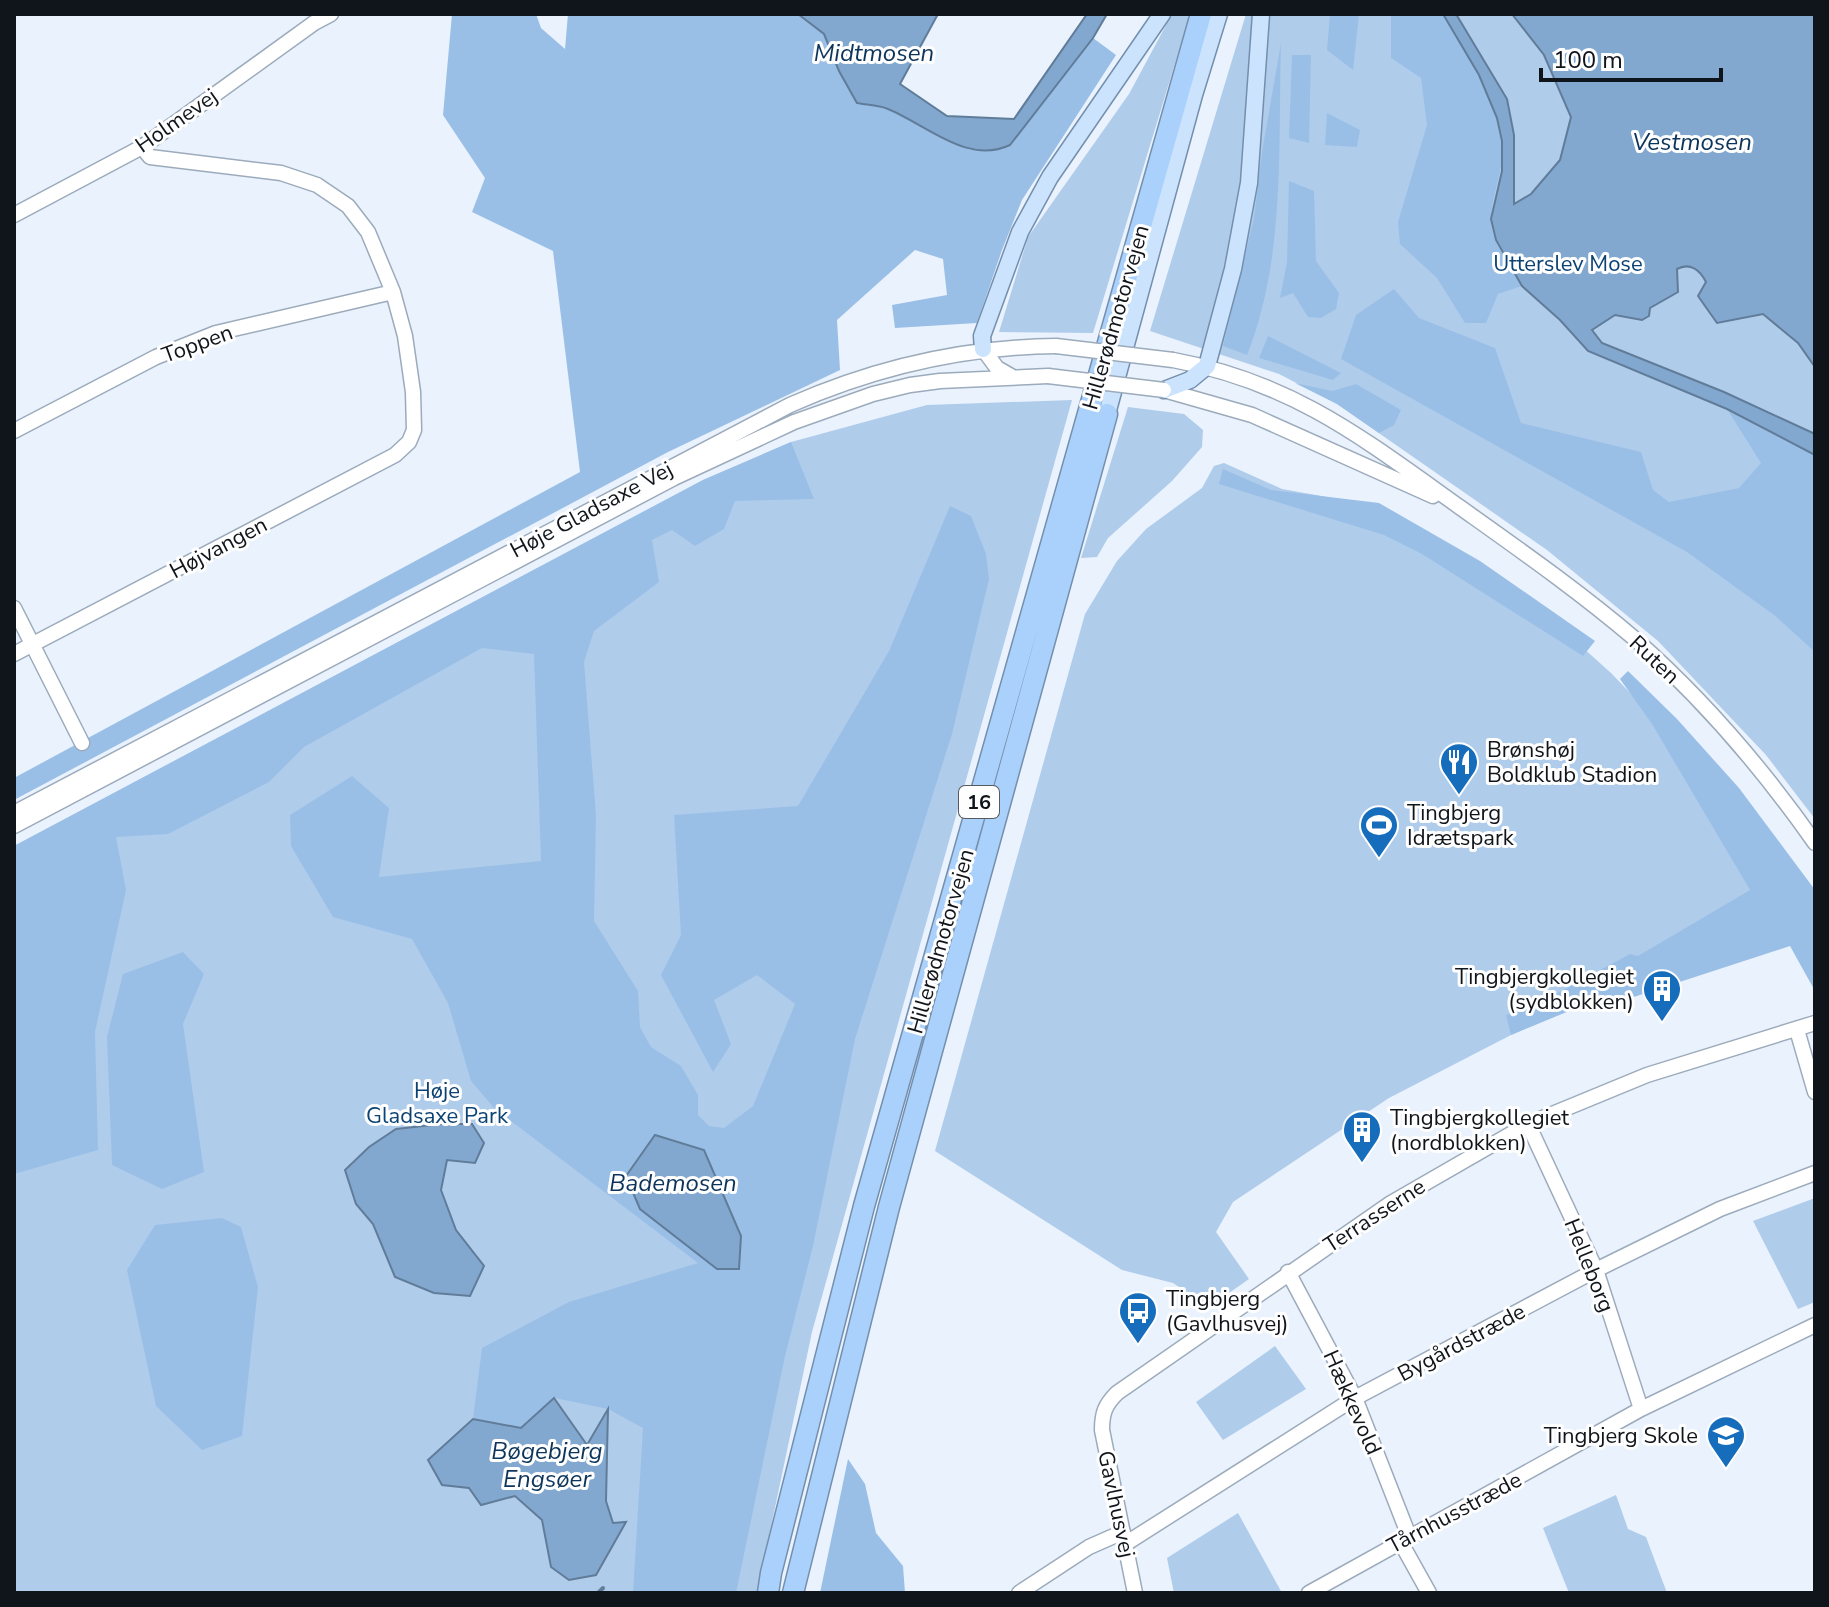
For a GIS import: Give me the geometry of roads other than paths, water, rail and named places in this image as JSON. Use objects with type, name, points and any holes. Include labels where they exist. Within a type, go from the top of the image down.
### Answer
[{"type":"highway","name":"Hillerødmotorvejen","points":[[768,1593],[864,1206],[1201,14]]},
{"type":"highway","name":"Hillerødmotorvejen","points":[[793,1593],[889,1207],[1107,414]]},
{"type":"main road","points":[[983,349],[982,336],[1020,232],[1050,177],[1162,14]]},
{"type":"main road","name":"Hillerødmotorvejen","points":[[1107,414],[1219,14]]},
{"type":"main road","points":[[1164,390],[1190,380],[1207,366],[1233,269],[1249,183],[1261,14]]},
{"type":"street","name":"Holmevej","points":[[14,215],[142,147],[314,23],[331,14]]},
{"type":"street","points":[[142,147],[150,157],[281,173],[317,185],[348,206],[368,232],[393,292]]},
{"type":"street","name":"Højvangen","points":[[14,654],[395,455],[409,442],[414,430],[413,392],[405,336],[393,292]]},
{"type":"street","name":"Toppen","points":[[14,431],[156,357],[216,333],[393,292]]},
{"type":"street","name":"Høje Gladsaxe Vej","points":[[14,813],[790,405],[870,373],[926,358],[983,349],[1056,346],[1207,366]]},
{"type":"street","points":[[983,349],[997,368],[1011,376]]},
{"type":"street","name":"Ruten","points":[[1207,366],[1300,400],[1352,430],[1544,567],[1637,641],[1688,690],[1753,760],[1815,843]]},
{"type":"street","name":"Høje Gladsaxe Vej","points":[[14,826],[661,485],[794,422],[885,391],[940,381],[1048,376],[1164,390]]},
{"type":"street","name":"Ruten","points":[[1164,390],[1252,415],[1463,509]]},
{"type":"street","points":[[14,608],[82,743]]},
{"type":"street","name":"Terrasserne","points":[[1102,1415],[1107,1403],[1117,1393],[1288,1272],[1404,1195],[1528,1124],[1647,1075],[1815,1023]]},
{"type":"street","points":[[1797,1030],[1815,1092]]},
{"type":"street","name":"Helleborg","points":[[1528,1124],[1596,1270],[1641,1409]]},
{"type":"street","name":"Bygårdstræde","points":[[1019,1593],[1089,1547],[1124,1538],[1355,1398],[1596,1270],[1720,1209],[1815,1173]]},
{"type":"street","name":"Hækkevold","points":[[1288,1272],[1355,1398],[1404,1539],[1429,1593]]},
{"type":"street","name":"Tårnhusstræde","points":[[1309,1593],[1641,1409],[1815,1325]]},
{"type":"street","name":"Gavlhusvej","points":[[1102,1415],[1102,1430],[1135,1593]]},
{"type":"water","name":"Midtmosen","points":[[798,14],[938,14],[900,84],[947,116],[1014,119],[1087,14],[1107,14],[1093,38],[1010,145],[994,150],[978,150],[963,147],[888,109],[857,103],[839,71],[824,34]]},
{"type":"water","name":"Vestmosen","points":[[1443,14],[1456,14],[1507,99],[1514,135],[1514,204],[1531,194],[1560,160],[1571,117],[1544,55],[1512,14],[1815,14],[1815,367],[1798,343],[1763,314],[1717,323],[1698,296],[1706,282],[1698,271],[1690,267],[1677,269],[1678,292],[1650,308],[1649,316],[1642,320],[1615,315],[1592,330],[1602,343],[1724,392],[1815,434],[1815,455],[1727,409],[1588,351],[1560,320],[1522,286],[1496,240],[1491,219],[1502,171],[1502,141],[1497,118],[1479,75]]},
{"type":"water","points":[[472,1124],[484,1143],[475,1163],[447,1160],[441,1190],[456,1230],[484,1266],[470,1296],[434,1293],[395,1277],[373,1224],[356,1204],[345,1170],[369,1147],[396,1129]]},
{"type":"water","name":"Bademosen","points":[[655,1135],[704,1150],[741,1236],[739,1269],[717,1269],[640,1209],[626,1176]]},
{"type":"water","name":"Bøgebjerg Engsøer","points":[[554,1398],[587,1445],[608,1409],[606,1501],[613,1523],[626,1522],[596,1575],[569,1580],[551,1567],[542,1520],[515,1496],[481,1505],[469,1488],[442,1485],[428,1460],[473,1419],[521,1428]]},
{"type":"waterway","points":[[598,1593],[603,1588]]},
{"type":"place","name":"Brønshøj Boldklub Stadion","points":[[1459,796]]},
{"type":"place","name":"Tingbjerg Idrætspark","points":[[1379,859]]},
{"type":"place","name":"Tingbjergkollegiet (sydblokken)","points":[[1662,1023]]},
{"type":"place","name":"Tingbjergkollegiet (nordblokken)","points":[[1362,1164]]},
{"type":"place","name":"Tingbjerg (Gavlhusvej)","points":[[1138,1345]]},
{"type":"place","name":"Tingbjerg Skole","points":[[1726,1469]]},
{"type":"park label","name":"Utterslev Mose","points":[[1568,263]]},
{"type":"park label","name":"Høje Gladsaxe Park","points":[[437,1102]]}]
